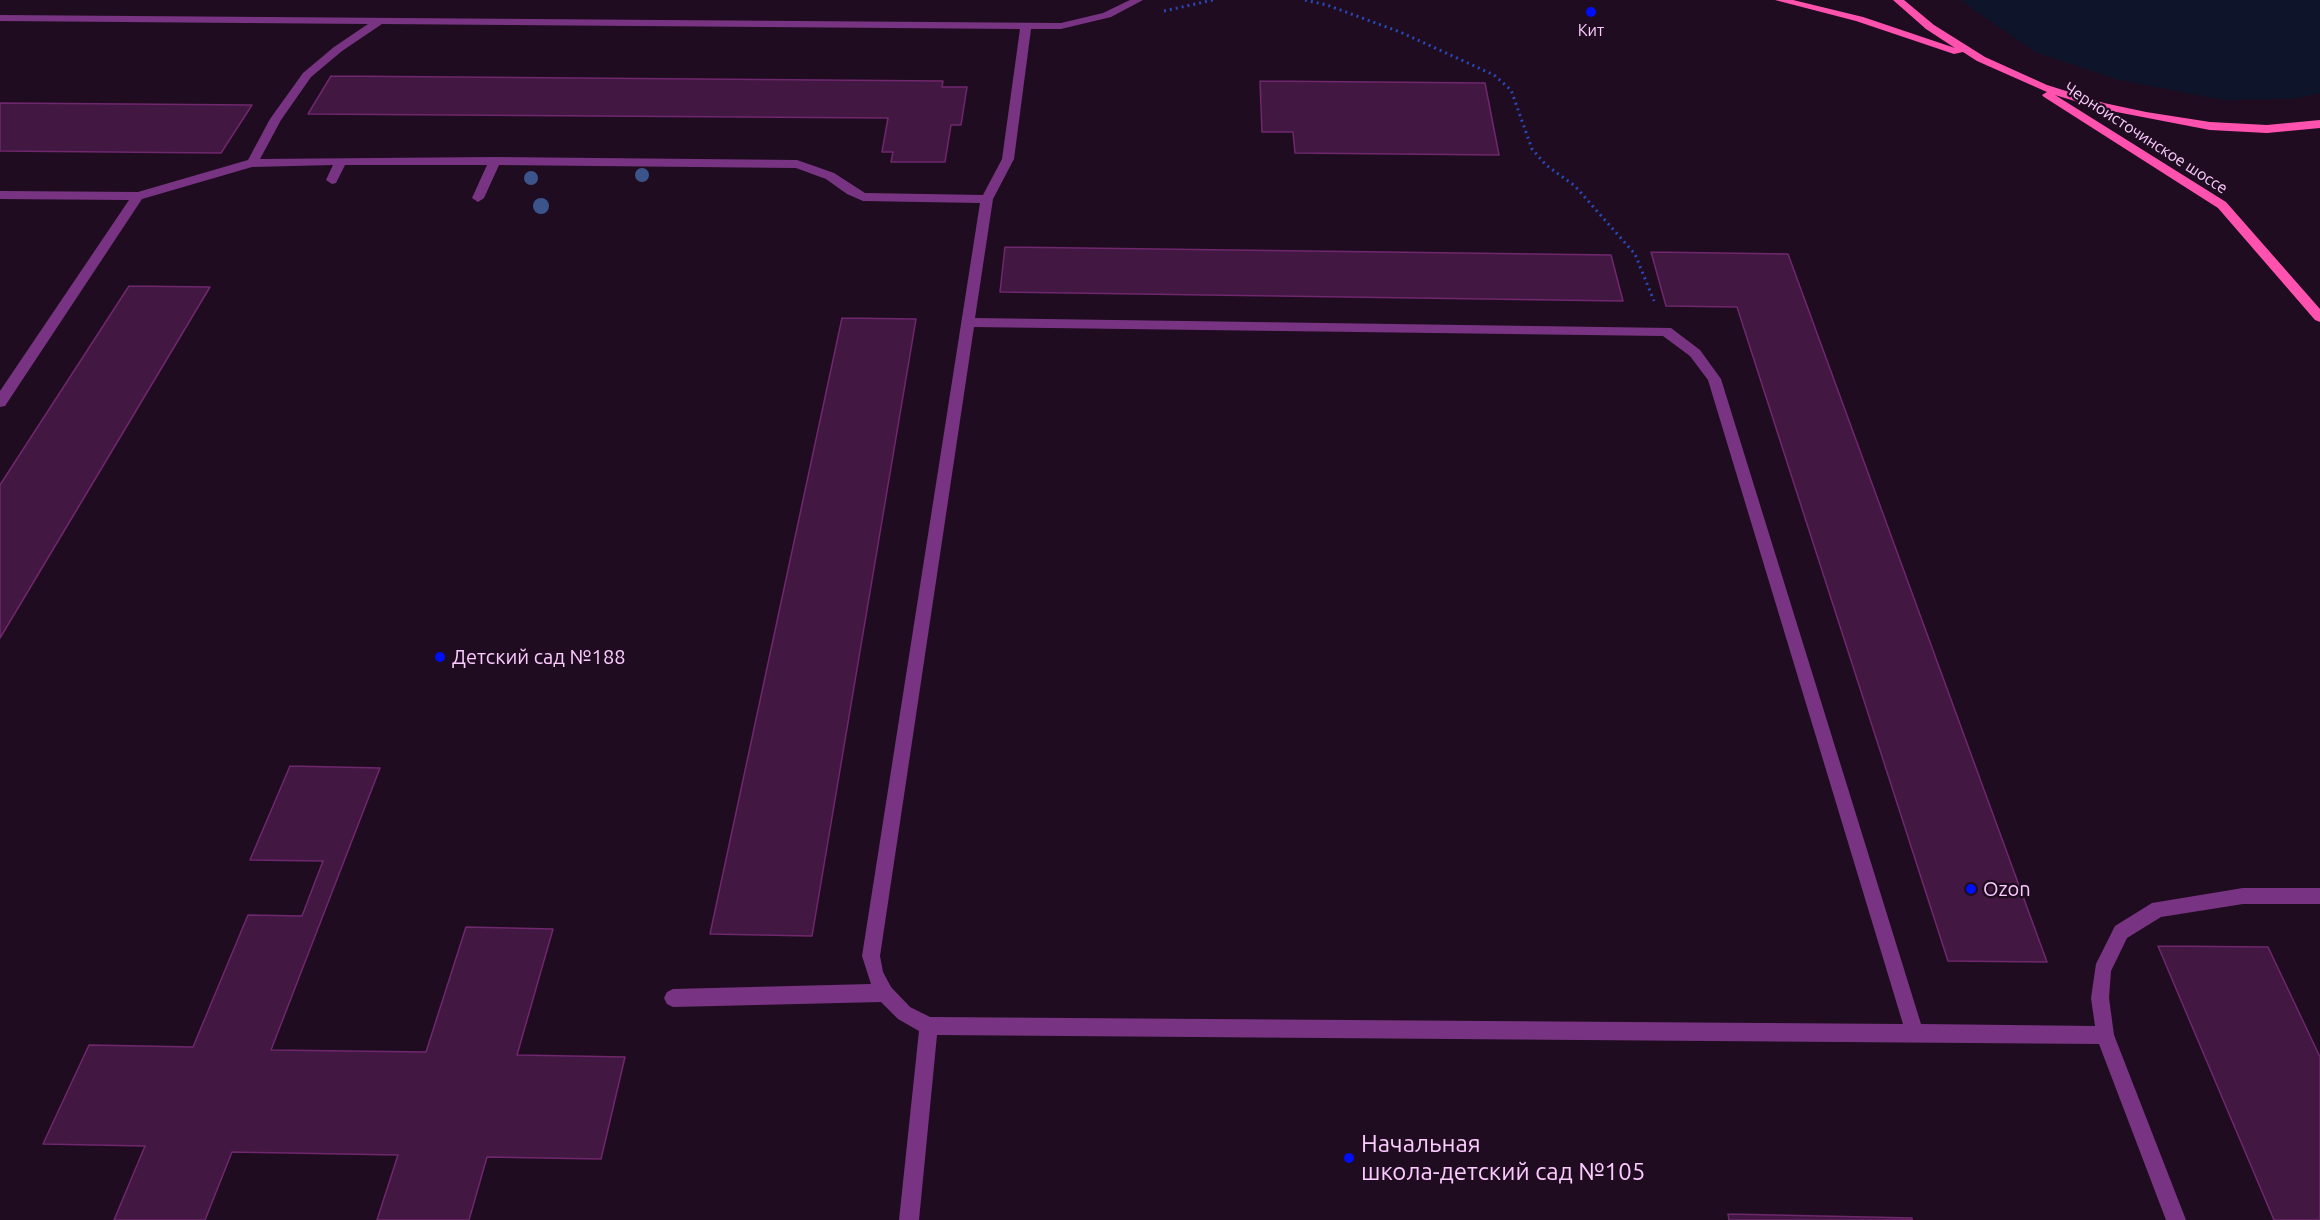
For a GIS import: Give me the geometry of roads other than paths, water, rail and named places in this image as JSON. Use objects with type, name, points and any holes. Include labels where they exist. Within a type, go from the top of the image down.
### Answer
[{"type":"main road","points":[[1780,0],[1859,19],[1981,59]]},
{"type":"main road","name":"Черноисточинское шоссе","points":[[1898,0],[1930,27],[1981,59],[2017,76],[2102,106],[2188,124],[2267,129],[2320,124]]},
{"type":"main road","name":"Черноисточинское шоссе","points":[[2017,76],[2222,205],[2320,317]]},
{"type":"street","points":[[0,18],[1061,26],[1107,15],[1138,0]]},
{"type":"street","points":[[252,163],[276,119],[307,75],[338,49],[381,20]]},
{"type":"street","points":[[1026,26],[1008,159],[987,198],[871,956],[875,974],[885,993],[904,1013],[929,1026],[2105,1035]]},
{"type":"street","points":[[332,180],[341,161]]},
{"type":"street","points":[[0,195],[138,196],[252,163],[495,161],[797,164],[830,176],[863,197],[987,198]]},
{"type":"street","points":[[478,198],[495,161]]},
{"type":"street","points":[[0,402],[138,196]]},
{"type":"street","points":[[967,322],[1666,331],[1695,353],[1714,379],[1915,1034]]},
{"type":"street","points":[[2176,1220],[2105,1035],[2100,998],[2102,970],[2121,932],[2158,909],[2243,896],[2320,896]]},
{"type":"street","points":[[673,998],[885,993]]},
{"type":"street","points":[[909,1220],[929,1026]]},
{"type":"place","name":"Кит","points":[[1591,12]]},
{"type":"place","name":"Детский сад №188","points":[[440,657]]},
{"type":"place","name":"Ozon","points":[[1971,889]]},
{"type":"place","name":"Начальная школа-детский сад №105","points":[[1349,1158]]}]
